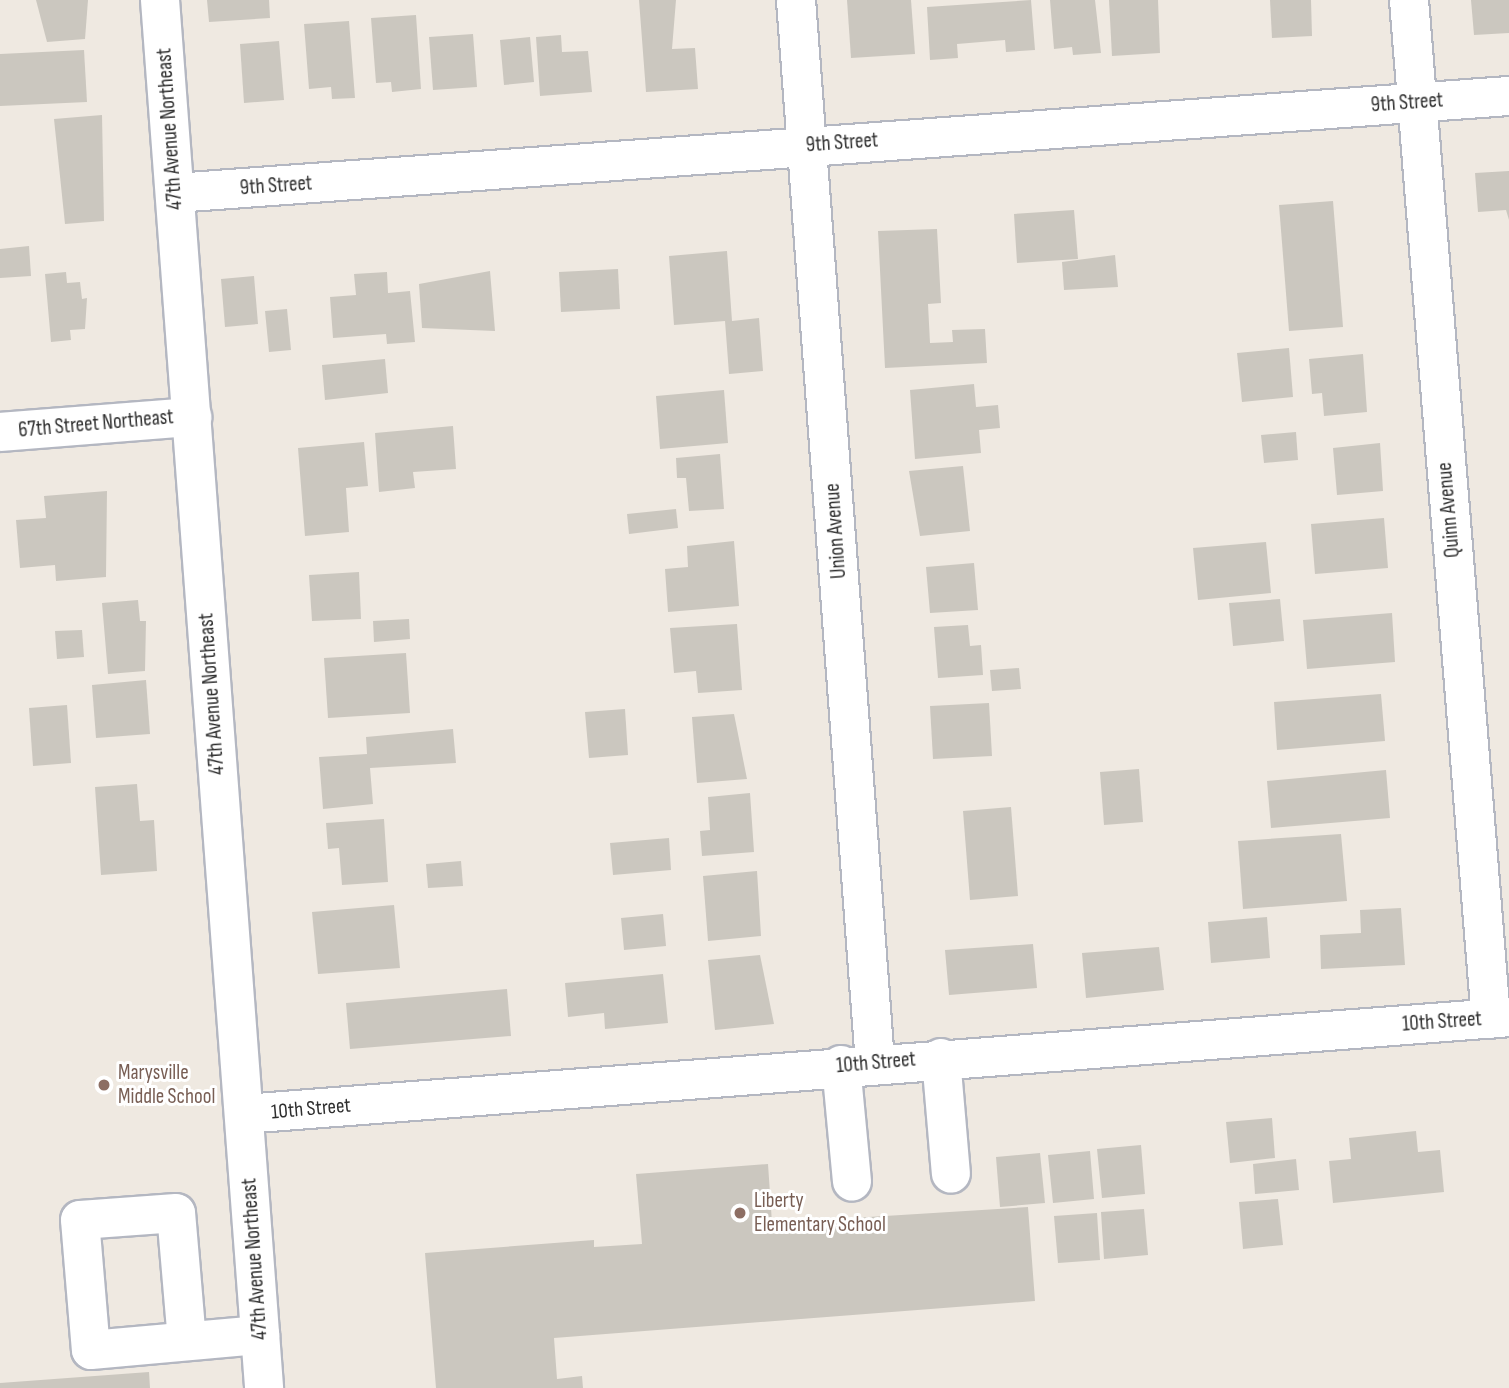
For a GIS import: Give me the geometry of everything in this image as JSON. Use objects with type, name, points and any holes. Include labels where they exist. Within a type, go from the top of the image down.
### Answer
[{"type":"street","name":"47th Avenue Northeast","points":[[160,0],[264,1388]]},
{"type":"street","name":"Union Avenue","points":[[796,0],[858,1064],[852,1181]]},
{"type":"street","name":"Quinn Avenue","points":[[1409,0],[1415,103],[1500,1018]]},
{"type":"street","name":"9th Street","points":[[175,194],[806,145],[1509,96]]},
{"type":"street","name":"67th Street Northeast","points":[[0,432],[192,417]]},
{"type":"street","name":"10th Street","points":[[244,1114],[858,1064],[1500,1018]]},
{"type":"street","points":[[942,1058],[951,1174]]},
{"type":"street","points":[[187,1342],[260,1335]]},
{"type":"building","points":[[36,0],[88,0],[85,39],[47,42]]},
{"type":"building","points":[[207,0],[269,0],[270,18],[209,22]]},
{"type":"building","points":[[639,0],[676,0],[672,49],[695,48],[698,89],[646,92]]},
{"type":"building","points":[[847,0],[911,0],[915,54],[851,58]]},
{"type":"building","points":[[1031,0],[1035,50],[1006,52],[1005,40],[957,44],[958,58],[930,60],[927,7]]},
{"type":"building","points":[[1050,0],[1095,0],[1101,53],[1073,55],[1072,47],[1054,49]]},
{"type":"building","points":[[1109,0],[1158,0],[1160,53],[1112,56]]},
{"type":"building","points":[[1270,0],[1311,0],[1312,36],[1272,38]]},
{"type":"building","points":[[1471,0],[1509,0],[1509,33],[1474,35]]},
{"type":"building","points":[[416,15],[421,89],[392,92],[391,82],[376,83],[371,18]]},
{"type":"building","points":[[349,21],[355,98],[332,99],[331,87],[309,89],[304,24]]},
{"type":"building","points":[[473,34],[477,87],[433,90],[429,37]]},
{"type":"building","points":[[561,35],[562,52],[588,51],[592,92],[540,96],[536,37]]},
{"type":"building","points":[[530,37],[534,82],[504,85],[500,40]]},
{"type":"building","points":[[279,41],[284,100],[244,103],[240,44]]},
{"type":"building","points":[[84,50],[87,102],[0,106],[0,54]]},
{"type":"building","points":[[102,115],[104,221],[65,224],[54,119]]},
{"type":"building","points":[[1509,171],[1509,220],[1506,210],[1478,212],[1475,173]]},
{"type":"building","points":[[1333,201],[1343,327],[1289,331],[1279,205]]},
{"type":"building","points":[[1074,210],[1078,259],[1017,263],[1014,214]]},
{"type":"building","points":[[937,229],[941,303],[928,304],[930,343],[953,342],[952,330],[985,329],[987,363],[885,368],[878,231]]},
{"type":"building","points":[[29,246],[31,276],[0,278],[0,249]]},
{"type":"building","points":[[727,251],[732,321],[759,318],[763,371],[729,374],[725,321],[674,325],[669,256]]},
{"type":"building","points":[[1115,255],[1118,287],[1064,290],[1062,262]]},
{"type":"building","points":[[618,269],[620,309],[561,312],[559,272]]},
{"type":"building","points":[[490,271],[495,331],[422,328],[419,284]]},
{"type":"building","points":[[66,272],[67,283],[80,282],[82,299],[87,298],[85,329],[70,330],[71,340],[51,342],[45,274]]},
{"type":"building","points":[[387,272],[388,293],[410,291],[415,342],[387,344],[386,334],[333,338],[330,297],[356,295],[354,274]]},
{"type":"building","points":[[254,276],[258,324],[225,327],[221,279]]},
{"type":"building","points":[[287,309],[291,350],[269,352],[265,311]]},
{"type":"building","points":[[1289,348],[1293,397],[1242,402],[1237,353]]},
{"type":"building","points":[[1363,354],[1367,412],[1324,416],[1322,393],[1312,394],[1309,359]]},
{"type":"building","points":[[385,359],[388,393],[325,400],[322,365]]},
{"type":"building","points":[[974,384],[976,407],[998,405],[1000,428],[979,430],[981,453],[915,459],[910,390]]},
{"type":"building","points":[[724,390],[728,443],[660,449],[656,396]]},
{"type":"building","points":[[453,426],[456,469],[413,472],[415,488],[379,492],[375,433]]},
{"type":"building","points":[[1296,432],[1298,460],[1264,463],[1261,435]]},
{"type":"building","points":[[364,442],[368,486],[346,488],[349,532],[305,536],[298,448]]},
{"type":"building","points":[[1380,443],[1383,491],[1337,495],[1333,448]]},
{"type":"building","points":[[720,454],[724,509],[689,511],[686,478],[677,478],[676,458]]},
{"type":"building","points":[[963,466],[970,531],[920,536],[909,471]]},
{"type":"building","points":[[107,491],[106,577],[56,581],[55,565],[20,568],[16,520],[46,518],[44,496]]},
{"type":"building","points":[[676,509],[678,528],[629,534],[627,514]]},
{"type":"building","points":[[1384,518],[1388,568],[1315,574],[1311,524]]},
{"type":"building","points":[[734,541],[739,606],[668,612],[665,569],[688,567],[687,546]]},
{"type":"building","points":[[1266,542],[1271,593],[1198,600],[1193,548]]},
{"type":"building","points":[[974,563],[978,610],[930,613],[926,567]]},
{"type":"building","points":[[359,572],[361,619],[312,621],[309,575]]},
{"type":"building","points":[[1280,599],[1284,641],[1233,646],[1229,603]]},
{"type":"building","points":[[138,600],[140,621],[146,621],[145,671],[108,674],[102,603]]},
{"type":"building","points":[[1392,613],[1395,662],[1307,669],[1303,620]]},
{"type":"building","points":[[409,619],[410,639],[374,642],[373,621]]},
{"type":"building","points":[[737,624],[742,690],[698,693],[696,671],[674,673],[670,628]]},
{"type":"building","points":[[968,625],[970,646],[981,645],[983,675],[938,678],[934,627]]},
{"type":"building","points":[[82,630],[84,657],[57,659],[55,631]]},
{"type":"building","points":[[406,653],[410,713],[328,718],[324,658]]},
{"type":"building","points":[[1019,668],[1021,689],[992,691],[990,670]]},
{"type":"building","points":[[146,680],[150,734],[96,738],[92,685]]},
{"type":"building","points":[[1381,694],[1385,741],[1277,750],[1274,702]]},
{"type":"building","points":[[989,703],[992,756],[933,759],[930,706]]},
{"type":"building","points":[[67,705],[71,763],[33,766],[29,708]]},
{"type":"building","points":[[625,709],[628,755],[589,758],[585,712]]},
{"type":"building","points":[[734,714],[747,779],[697,783],[692,717]]},
{"type":"building","points":[[453,729],[456,763],[370,768],[373,804],[323,809],[319,757],[367,754],[366,737]]},
{"type":"building","points":[[1139,769],[1143,822],[1104,825],[1100,772]]},
{"type":"building","points":[[1386,770],[1390,818],[1271,828],[1267,781]]},
{"type":"building","points":[[137,784],[140,821],[154,820],[157,871],[101,875],[95,787]]},
{"type":"building","points":[[750,793],[754,852],[702,856],[700,831],[710,830],[708,797]]},
{"type":"building","points":[[1011,807],[1018,896],[970,900],[963,811]]},
{"type":"building","points":[[384,819],[388,882],[342,885],[339,848],[328,849],[326,823]]},
{"type":"building","points":[[1341,834],[1347,901],[1243,909],[1238,841]]},
{"type":"building","points":[[669,838],[671,870],[613,875],[610,843]]},
{"type":"building","points":[[461,861],[463,886],[428,888],[426,864]]},
{"type":"building","points":[[757,871],[761,936],[708,941],[703,876]]},
{"type":"building","points":[[394,905],[400,968],[318,974],[312,912]]},
{"type":"building","points":[[1401,908],[1405,965],[1321,969],[1320,935],[1361,933],[1360,910]]},
{"type":"building","points":[[663,914],[666,946],[624,950],[621,918]]},
{"type":"building","points":[[1267,917],[1270,958],[1211,963],[1208,922]]},
{"type":"building","points":[[1033,944],[1037,988],[949,995],[945,950]]},
{"type":"building","points":[[1159,947],[1164,990],[1086,998],[1082,953]]},
{"type":"building","points":[[760,955],[774,1024],[715,1030],[708,960]]},
{"type":"building","points":[[663,974],[668,1023],[605,1029],[604,1013],[568,1017],[565,983]]},
{"type":"building","points":[[507,989],[511,1036],[350,1049],[346,1003]]},
{"type":"building","points":[[1272,1118],[1275,1158],[1230,1163],[1226,1122]]},
{"type":"building","points":[[1416,1131],[1418,1152],[1440,1150],[1444,1192],[1333,1203],[1329,1161],[1351,1159],[1349,1138]]},
{"type":"building","points":[[1141,1145],[1145,1194],[1102,1198],[1097,1149]]},
{"type":"building","points":[[1090,1151],[1094,1199],[1053,1203],[1048,1155]]},
{"type":"building","points":[[1040,1153],[1045,1203],[1000,1207],[996,1157]]},
{"type":"building","points":[[1296,1159],[1299,1190],[1255,1194],[1253,1164]]},
{"type":"building","points":[[768,1164],[772,1223],[1028,1207],[1035,1301],[554,1338],[557,1379],[582,1376],[583,1388],[436,1388],[425,1253],[594,1240],[594,1247],[642,1244],[636,1174]]},
{"type":"building","points":[[1278,1199],[1283,1245],[1243,1249],[1239,1202]]},
{"type":"building","points":[[1144,1209],[1148,1255],[1104,1259],[1101,1212]]},
{"type":"building","points":[[1097,1213],[1100,1260],[1058,1263],[1054,1216]]},
{"type":"building","points":[[149,1372],[150,1388],[0,1388],[0,1383]]},
{"type":"place","name":"Marysville Middle School","points":[[104,1085]]},
{"type":"place","name":"Liberty Elementary School","points":[[740,1213]]}]
